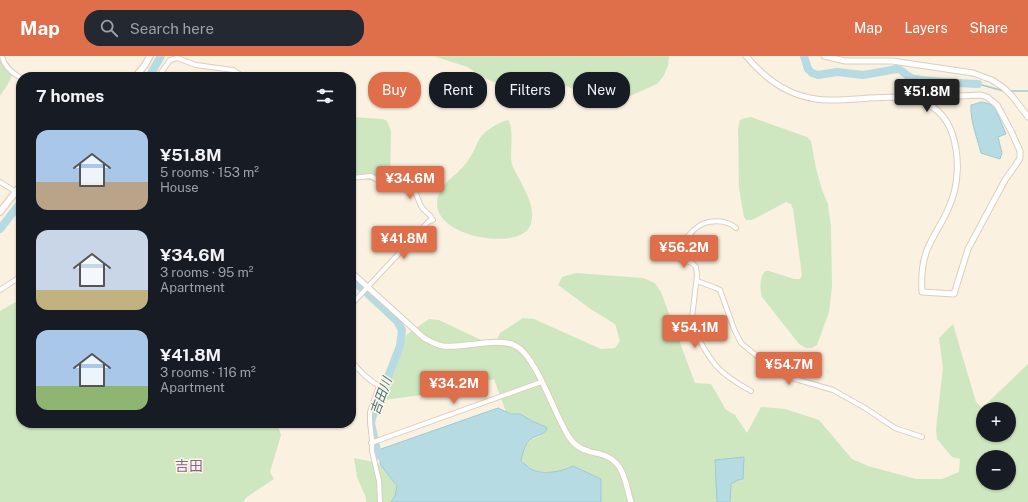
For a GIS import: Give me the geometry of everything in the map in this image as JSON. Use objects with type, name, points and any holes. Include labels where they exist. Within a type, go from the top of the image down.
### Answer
[{"type":"main road","points":[[140,72],[150,56]]},
{"type":"main road","points":[[0,212],[16,192]]},
{"type":"street","points":[[2,56],[4,64],[9,71],[16,75]]},
{"type":"street","points":[[746,56],[762,74],[778,86],[806,97],[834,100],[906,98],[920,100],[930,104],[940,113],[951,130],[956,152],[957,182],[950,207],[927,251],[923,264],[922,292],[954,294],[968,249],[1005,180],[1020,158],[1020,151],[997,105],[987,97],[981,95],[959,96],[930,104]]},
{"type":"street","points":[[824,56],[845,61],[892,61],[973,73],[992,80],[1004,88],[1028,116]]},
{"type":"street","points":[[162,72],[170,60],[177,58],[196,65],[233,70],[236,72]]},
{"type":"street","points":[[356,178],[371,176],[381,182],[386,181],[388,178],[393,178],[404,182],[415,192],[421,206],[433,220],[429,221],[356,299]]},
{"type":"street","points":[[0,182],[16,192]]},
{"type":"street","points":[[667,243],[684,240],[695,228],[710,222],[723,221],[736,228]]},
{"type":"street","points":[[674,257],[692,263],[696,267],[697,281],[692,325],[697,337],[724,374],[751,392]]},
{"type":"street","points":[[356,277],[424,338],[438,345],[451,347],[503,343],[516,346],[523,351],[529,358],[568,436],[574,444],[583,450],[611,458],[618,465],[623,475],[631,502]]},
{"type":"street","points":[[0,290],[16,280]]},
{"type":"street","points":[[697,281],[720,290],[734,329],[741,343],[774,370],[785,376],[833,390],[865,408],[895,428],[922,437]]},
{"type":"street","points":[[356,367],[360,373],[371,382],[379,386],[370,412],[370,422],[371,443],[379,481],[380,502]]},
{"type":"street","points":[[371,443],[541,382]]},
{"type":"green space","points":[[434,56],[669,56],[668,66],[663,77],[657,84],[630,96],[630,72],[573,72],[573,89],[565,86],[565,72],[495,72],[495,82],[487,79],[487,72],[475,72],[467,67]]},
{"type":"green space","points":[[0,59],[7,62],[11,66],[12,76],[0,96]]},
{"type":"green space","points":[[356,117],[383,119],[387,121],[391,131],[390,179],[380,182],[365,178],[356,174]]},
{"type":"green space","points":[[751,117],[807,137],[811,141],[816,168],[822,190],[828,204],[831,225],[832,287],[829,312],[817,345],[812,348],[806,348],[799,344],[762,297],[760,287],[765,271],[794,279],[800,279],[802,275],[793,209],[791,204],[786,202],[752,220],[746,220],[744,217],[739,188],[738,129],[740,120]]},
{"type":"green space","points":[[508,120],[512,135],[512,164],[529,200],[532,220],[530,226],[522,234],[507,238],[489,238],[471,235],[454,228],[442,217],[437,204],[442,188],[466,163],[480,138],[493,127]]},
{"type":"green space","points":[[576,273],[643,278],[655,283],[661,292],[695,383],[711,384],[726,410],[735,415],[747,433],[761,407],[785,409],[819,420],[852,459],[868,466],[916,479],[942,479],[959,472],[960,459],[952,457],[937,439],[936,429],[943,368],[939,338],[953,324],[976,402],[976,442],[1016,442],[1016,402],[988,402],[1028,364],[1028,502],[601,502],[600,479],[578,468],[570,468],[554,472],[538,471],[531,469],[521,460],[523,451],[529,442],[540,436],[546,427],[523,416],[506,412],[494,379],[421,395],[384,400],[406,335],[429,319],[439,320],[494,346],[500,333],[523,318],[534,319],[601,349],[615,348],[620,341],[615,324],[592,310],[558,285],[562,277]]},
{"type":"green space","points":[[16,302],[16,428],[279,428],[281,435],[270,472],[274,479],[247,497],[243,502],[0,502],[0,311]]},
{"type":"green space","points":[[354,458],[374,462],[384,468],[397,486],[395,496],[391,502],[366,502],[366,498],[357,477]]},
{"type":"water","points":[[982,102],[994,105],[1006,134],[998,137],[1002,153],[1000,159],[981,153],[973,123],[971,105]]},
{"type":"water","points":[[498,408],[511,414],[520,414],[546,427],[547,429],[544,433],[529,441],[524,449],[521,461],[531,469],[541,472],[558,471],[573,466],[601,479],[601,502],[391,502],[395,496],[397,486],[380,464],[381,449]]},
{"type":"water","points":[[744,457],[743,479],[731,484],[730,502],[717,502],[715,460]]},
{"type":"waterway","points":[[152,72],[161,56]]},
{"type":"waterway","points":[[804,56],[808,69],[812,73],[818,75],[837,72],[863,75],[897,69],[915,79],[978,84]]},
{"type":"waterway","points":[[978,84],[1004,91]]},
{"type":"waterway","points":[[1010,91],[1028,91]]},
{"type":"waterway","points":[[0,229],[16,208]]},
{"type":"waterway","name":"吉田川","points":[[356,283],[397,321],[402,330],[400,346],[371,423],[378,455],[388,461]]},
{"type":"district","name":"吉田","points":[[189,466]]}]
